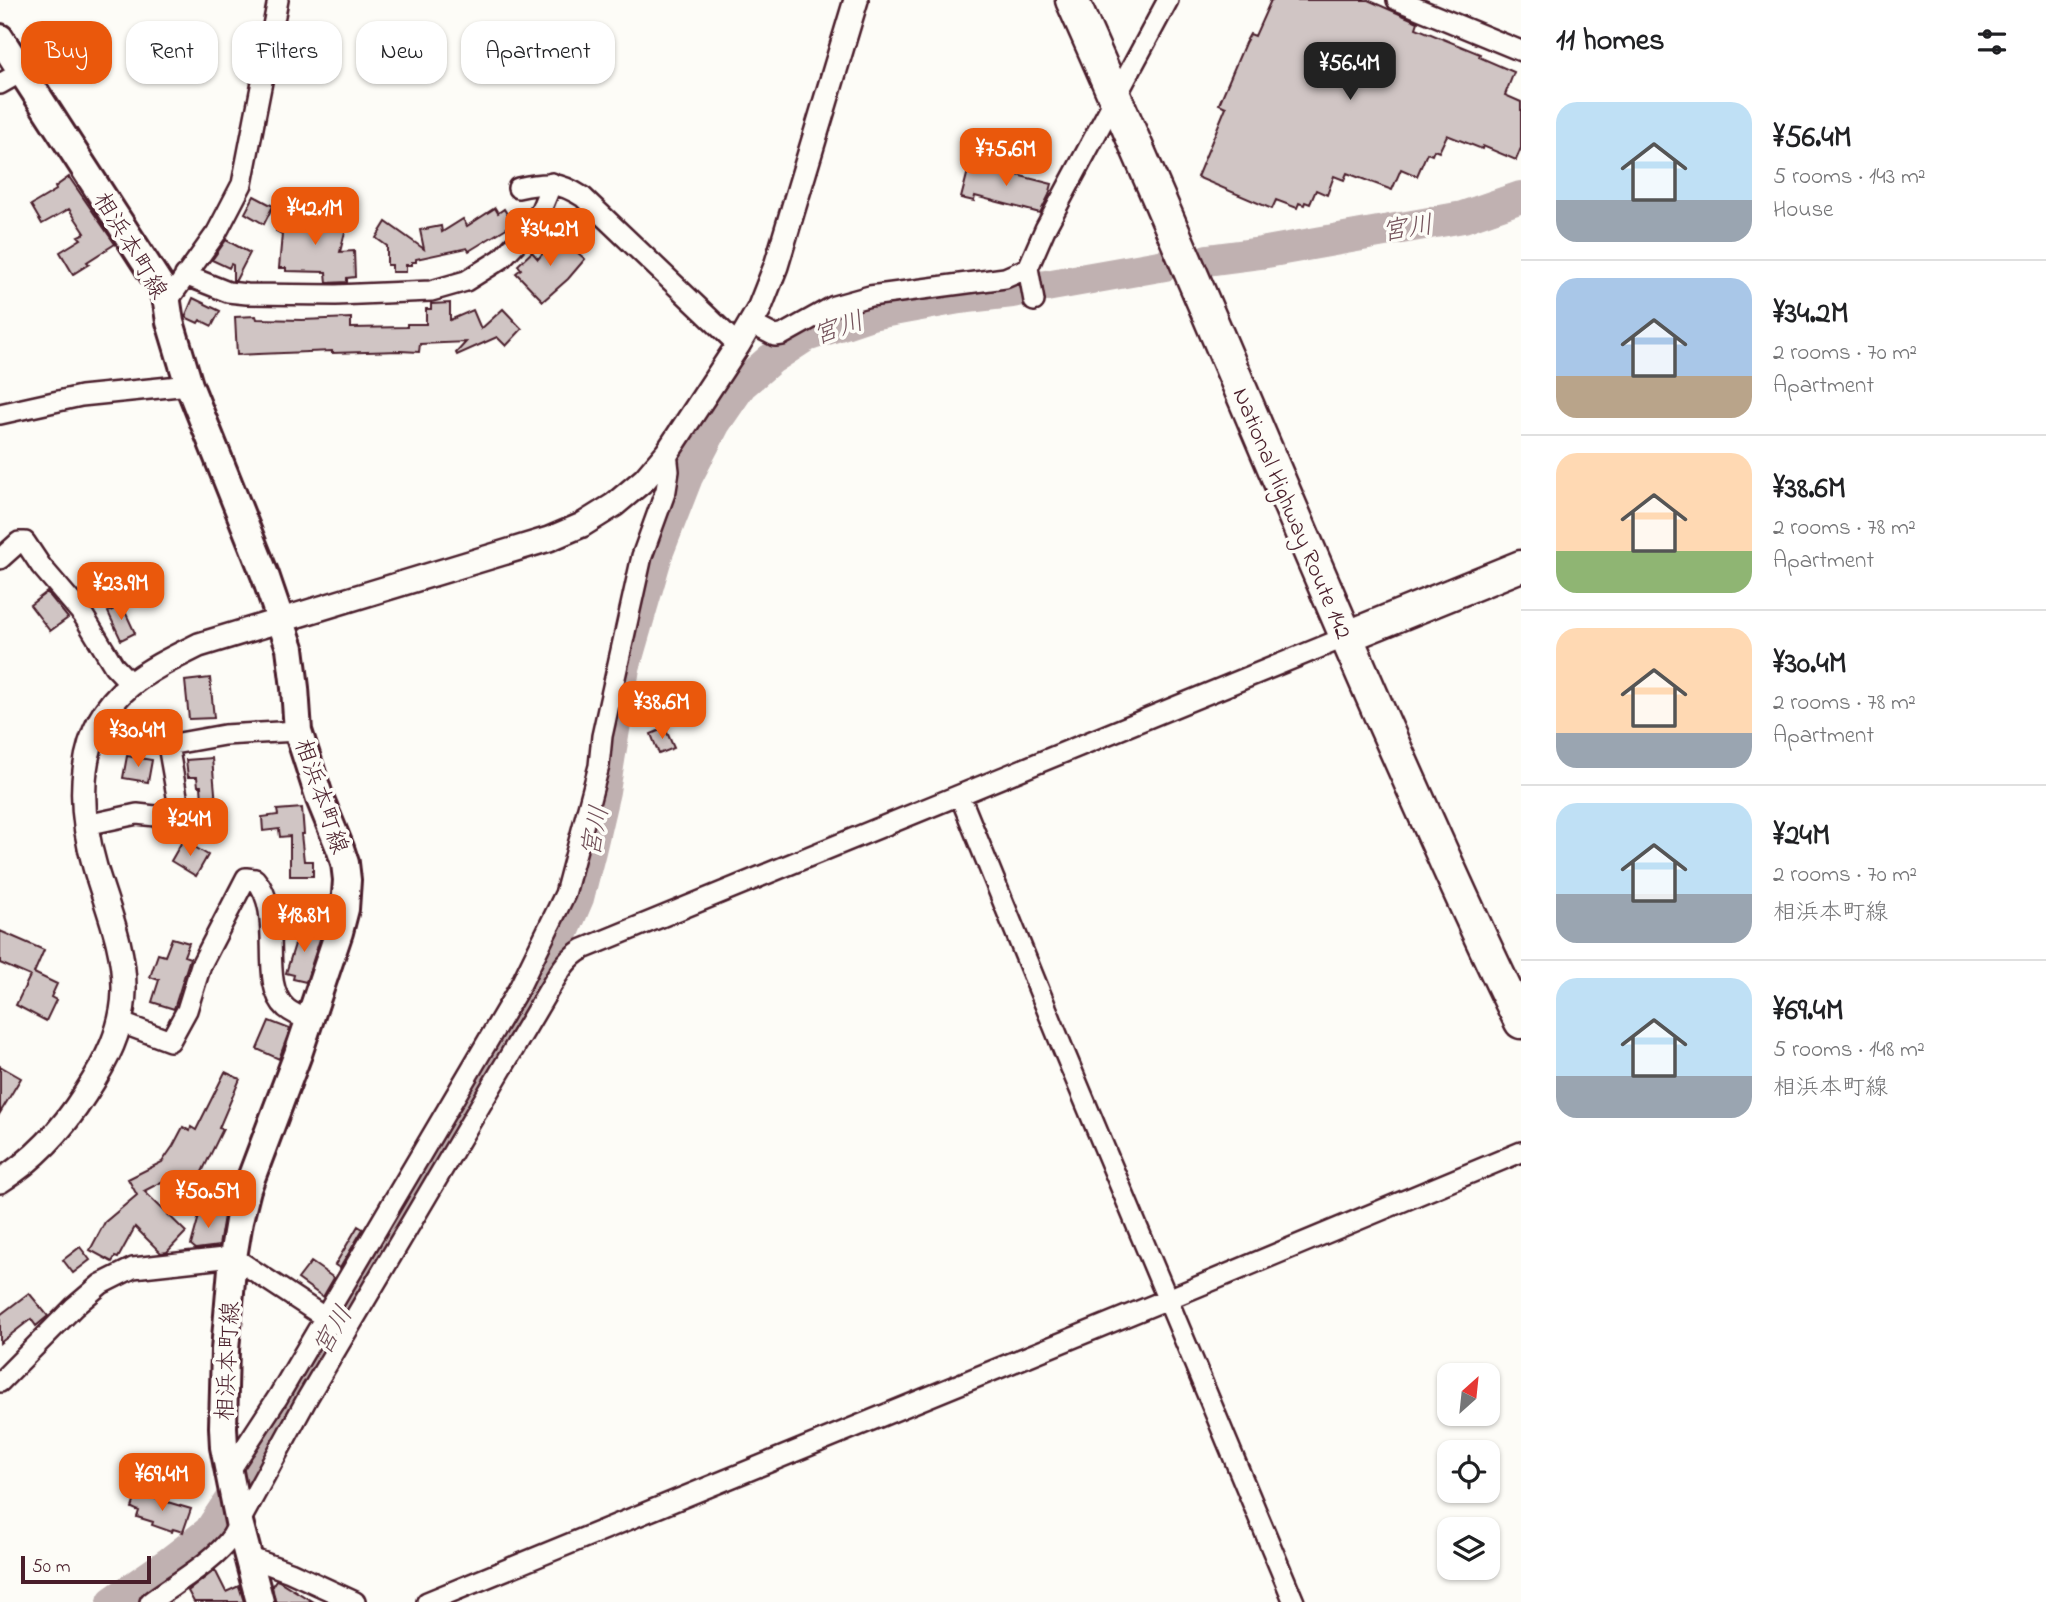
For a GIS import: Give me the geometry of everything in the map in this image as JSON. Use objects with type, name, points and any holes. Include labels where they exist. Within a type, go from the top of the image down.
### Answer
[{"type":"highway","name":"National Highway Route 142","points":[[1072,0],[1164,207],[1346,637],[1467,912],[1521,1022]]},
{"type":"main road","name":"相浜本町線","points":[[0,38],[11,78],[151,269],[167,302],[170,322],[189,385],[265,575],[290,649],[298,731],[320,799],[340,848],[348,880],[339,932],[310,1020],[247,1189],[233,1257],[225,1350],[224,1447],[260,1602]]},
{"type":"main road","points":[[1346,637],[1521,566]]},
{"type":"street","points":[[167,302],[217,232],[243,184],[278,0]]},
{"type":"street","points":[[0,1181],[16,1171],[65,1124],[108,1057],[119,1022],[124,990],[119,949],[95,868],[86,825],[86,758],[105,713],[131,684],[151,669],[199,645],[568,532],[629,494],[667,453],[759,309],[776,266],[856,0]]},
{"type":"street","points":[[750,324],[775,336],[782,335],[834,306],[870,296],[1005,278],[1032,286],[1045,229],[1168,0]]},
{"type":"street","points":[[1397,0],[1521,51]]},
{"type":"street","points":[[185,275],[229,292],[247,294],[336,295],[431,291],[466,281],[502,259],[536,222],[552,183]]},
{"type":"street","points":[[518,188],[552,183],[566,186],[583,197],[738,345]]},
{"type":"street","points":[[0,414],[81,396],[189,385]]},
{"type":"street","points":[[234,1496],[308,1397],[335,1325],[519,988],[565,894],[599,766],[602,736],[642,556],[666,490],[669,471],[667,453]]},
{"type":"street","points":[[0,559],[19,542],[25,542],[41,566],[83,615],[114,666],[131,684]]},
{"type":"street","points":[[150,1602],[227,1543],[234,1496],[278,1396],[335,1325],[565,962],[572,955],[1346,637]]},
{"type":"street","points":[[86,825],[137,814],[174,818],[180,813],[168,746],[224,735],[298,731]]},
{"type":"street","points":[[960,796],[1294,1602]]},
{"type":"street","points":[[119,1022],[170,1041],[187,1010],[201,965],[246,878],[255,879],[267,897],[272,933],[273,982],[277,996],[285,1007],[310,1020]]},
{"type":"street","points":[[427,1602],[1521,1152]]},
{"type":"street","points":[[0,1382],[74,1307],[101,1284],[121,1273],[145,1266],[233,1257],[335,1325]]},
{"type":"street","points":[[248,1557],[355,1602]]},
{"type":"building","points":[[1271,0],[1368,0],[1418,22],[1416,28],[1480,54],[1479,57],[1514,72],[1505,95],[1521,102],[1521,148],[1516,160],[1447,135],[1439,152],[1434,150],[1432,155],[1427,153],[1417,176],[1401,169],[1392,190],[1347,173],[1344,180],[1334,176],[1327,195],[1316,190],[1310,204],[1299,203],[1297,208],[1276,200],[1272,209],[1197,177],[1226,107],[1219,104],[1245,43],[1250,34],[1255,36]]},
{"type":"building","points":[[970,163],[1052,184],[1040,213],[975,196],[974,201],[961,198]]},
{"type":"building","points":[[69,177],[115,244],[73,274],[60,252],[81,239],[78,236],[85,233],[69,209],[42,224],[31,205],[56,190],[55,187]]},
{"type":"building","points":[[254,196],[273,206],[264,224],[245,213]]},
{"type":"building","points":[[495,208],[498,213],[504,209],[513,224],[469,251],[467,248],[416,259],[412,265],[406,265],[406,272],[392,272],[392,265],[387,265],[387,246],[376,238],[386,222],[424,249],[420,230],[441,226],[442,232],[463,219],[467,226]]},
{"type":"building","points":[[320,212],[342,218],[340,226],[346,228],[340,252],[354,251],[355,277],[347,278],[347,282],[327,283],[326,272],[286,271],[286,268],[279,268],[282,234],[276,231],[277,215],[318,218]]},
{"type":"building","points":[[555,239],[559,242],[562,239],[585,259],[568,279],[543,301],[516,273],[521,269],[518,265],[532,252],[538,259]]},
{"type":"building","points":[[226,240],[250,253],[236,280],[233,280],[233,265],[229,268],[212,260]]},
{"type":"building","points":[[193,298],[220,311],[212,326],[185,317]]},
{"type":"building","points":[[450,303],[450,320],[473,310],[481,329],[503,309],[522,329],[506,346],[497,337],[457,355],[466,342],[420,344],[419,352],[332,351],[237,355],[235,317],[302,320],[351,318],[351,328],[407,327],[407,324],[426,324],[426,309],[431,309],[431,304]]},
{"type":"building","points":[[47,592],[68,618],[50,631],[30,605]]},
{"type":"building","points":[[122,605],[135,633],[121,640],[108,612]]},
{"type":"building","points":[[210,678],[214,718],[189,719],[185,681]]},
{"type":"building","points":[[665,728],[674,748],[659,754],[651,734]]},
{"type":"building","points":[[127,756],[152,760],[148,782],[123,778]]},
{"type":"building","points":[[212,758],[217,816],[203,816],[201,786],[198,786],[197,777],[188,777],[186,760]]},
{"type":"building","points":[[302,808],[304,861],[313,861],[313,876],[290,876],[290,836],[280,837],[279,829],[263,831],[262,817],[278,815],[277,810]]},
{"type":"building","points":[[183,840],[208,855],[196,876],[171,861]]},
{"type":"building","points":[[300,928],[322,933],[306,982],[293,979],[294,975],[286,973]]},
{"type":"building","points":[[0,931],[44,950],[34,973],[57,984],[51,997],[56,1000],[46,1021],[16,1005],[30,976],[0,963]]},
{"type":"building","points":[[172,938],[189,943],[184,956],[190,958],[174,1009],[152,1002],[159,980],[150,977],[158,954],[165,956]]},
{"type":"building","points":[[269,1021],[290,1029],[279,1059],[257,1049]]},
{"type":"building","points":[[0,1066],[21,1078],[0,1113]]},
{"type":"building","points":[[225,1072],[240,1079],[219,1128],[223,1129],[200,1176],[204,1183],[195,1197],[169,1178],[144,1191],[186,1232],[167,1252],[161,1253],[135,1227],[118,1258],[115,1257],[112,1262],[90,1250],[105,1222],[137,1195],[128,1179],[162,1162],[183,1127],[190,1131],[191,1127],[196,1130]]},
{"type":"building","points":[[201,1209],[224,1216],[219,1246],[196,1249],[191,1245]]},
{"type":"building","points":[[358,1226],[363,1229],[340,1268],[335,1265]]},
{"type":"building","points":[[80,1247],[90,1260],[73,1273],[63,1260]]},
{"type":"building","points":[[311,1262],[334,1278],[323,1297],[298,1279]]},
{"type":"building","points":[[29,1293],[48,1316],[36,1326],[31,1319],[0,1343],[0,1315]]},
{"type":"building","points":[[137,1493],[191,1509],[183,1532],[173,1529],[172,1532],[137,1517],[139,1511],[132,1508]]},
{"type":"building","points":[[215,1570],[226,1592],[239,1586],[244,1602],[194,1602],[188,1591]]},
{"type":"building","points":[[276,1580],[313,1602],[275,1601],[272,1586]]},
{"type":"waterway","name":"宮川","points":[[1207,260],[1463,217],[1521,197]]},
{"type":"waterway","name":"宮川","points":[[113,1602],[209,1532],[254,1464],[560,940],[578,898],[590,851],[604,791],[624,668],[657,554],[687,477],[715,423],[741,385],[771,359],[806,336],[871,314],[1165,265]]}]
